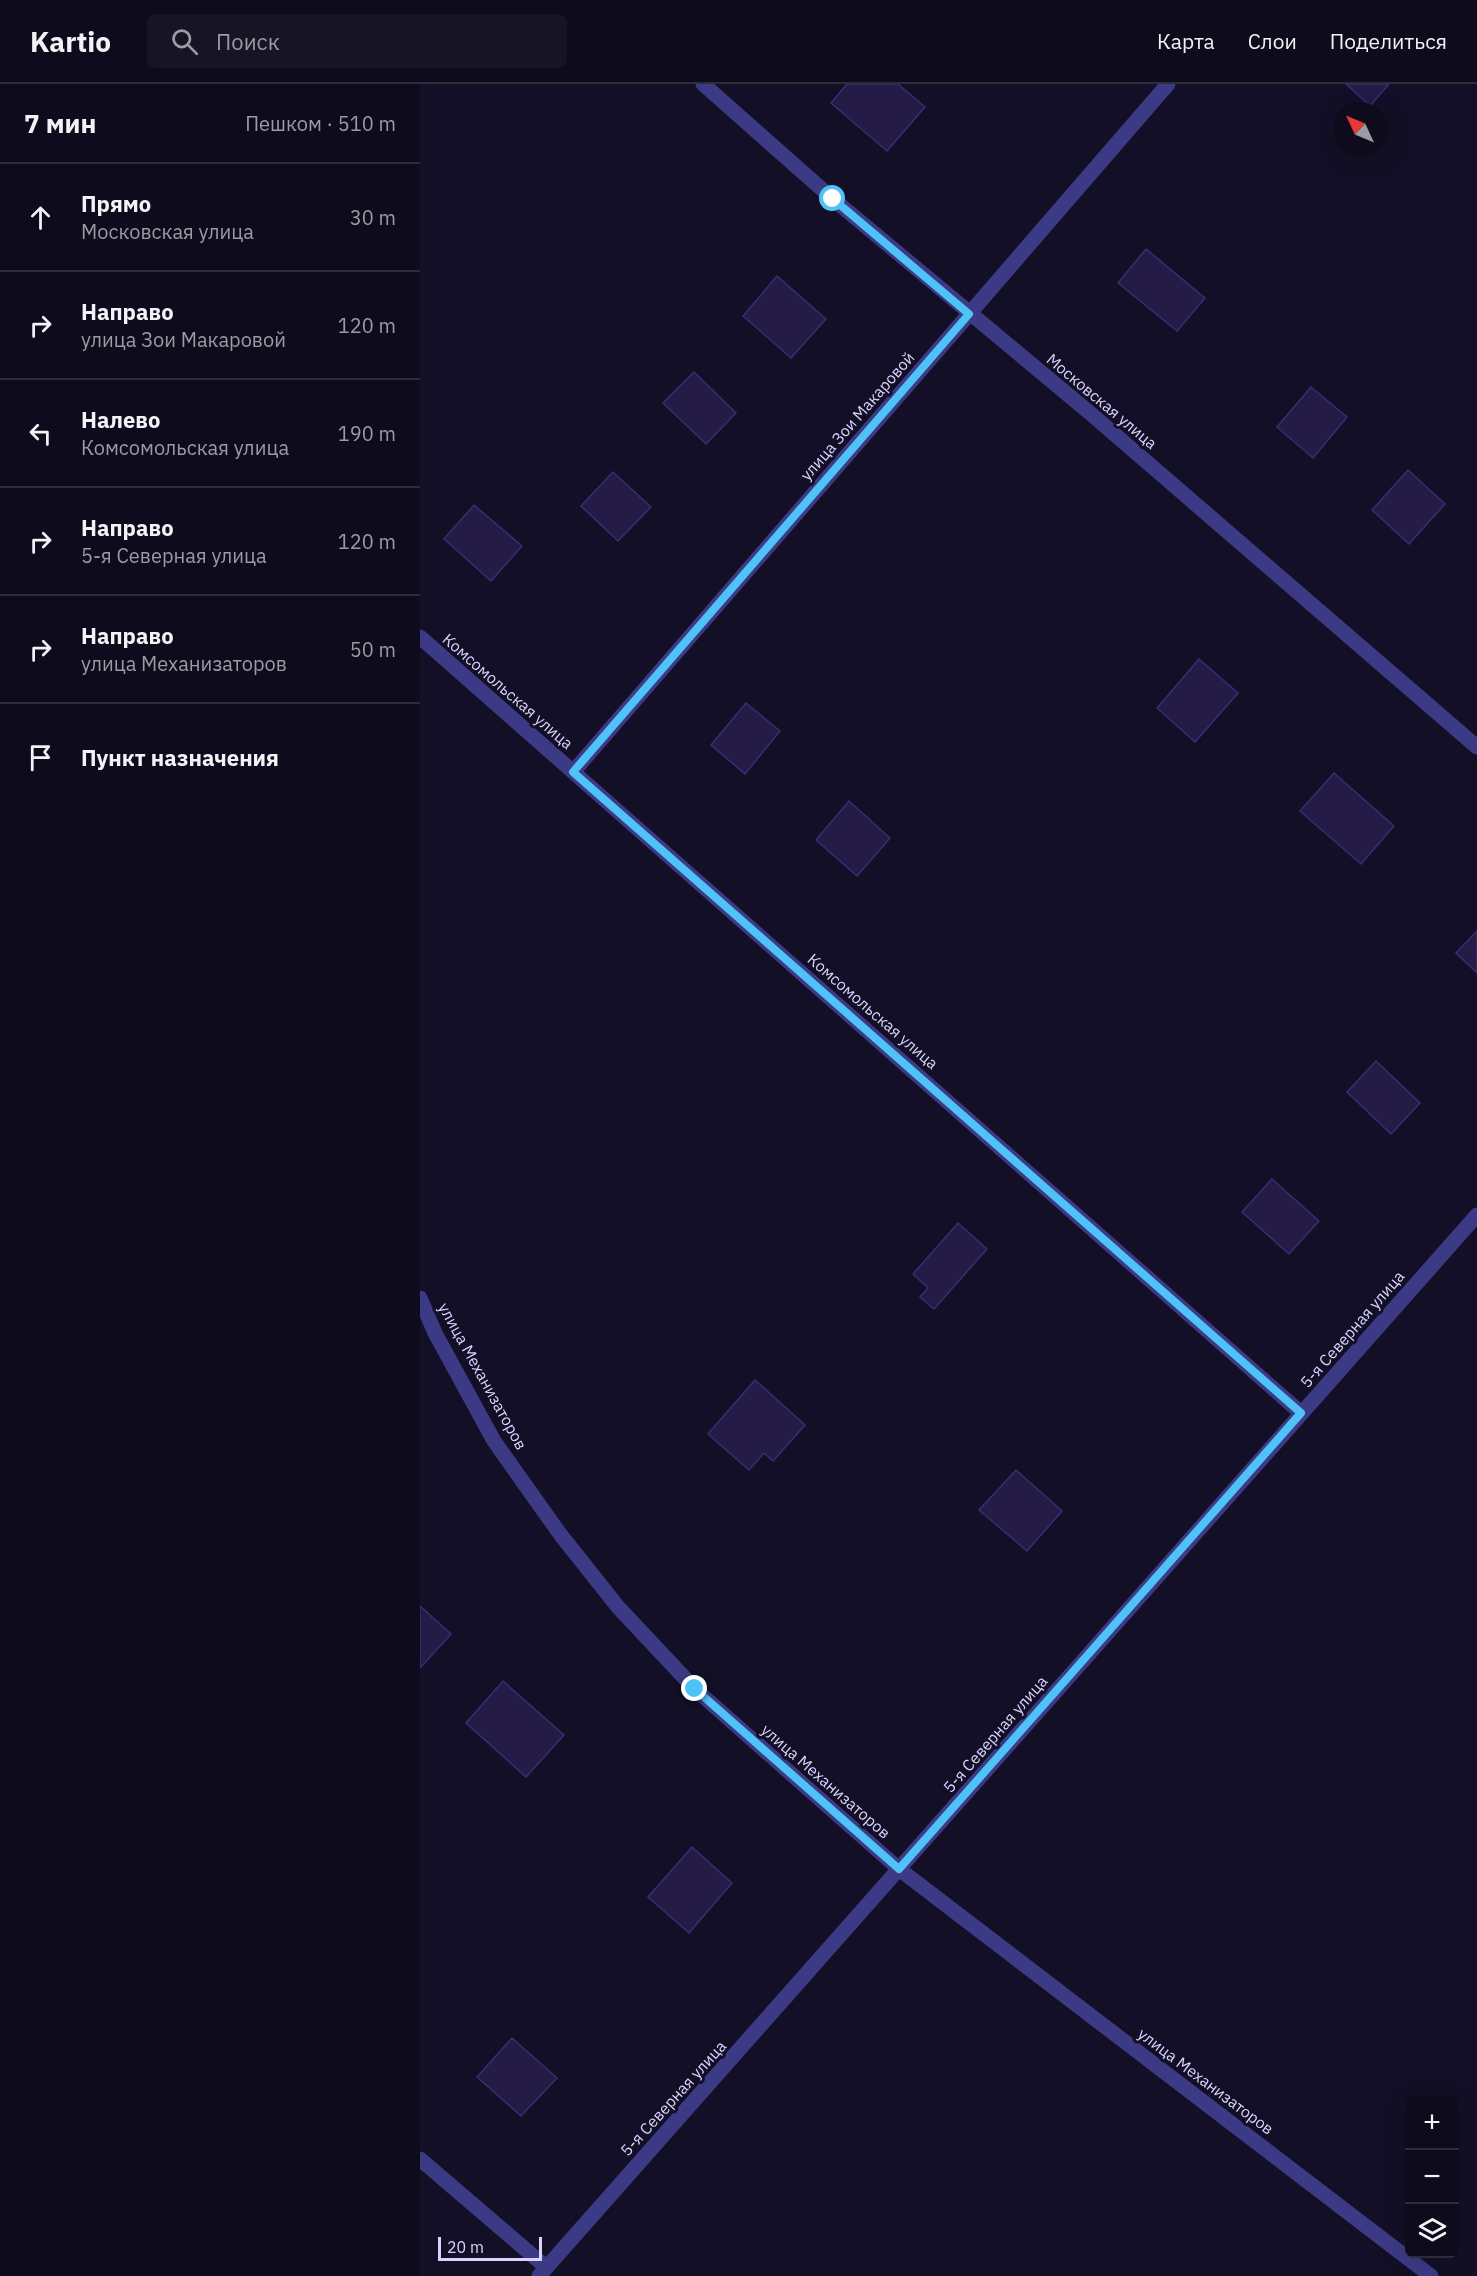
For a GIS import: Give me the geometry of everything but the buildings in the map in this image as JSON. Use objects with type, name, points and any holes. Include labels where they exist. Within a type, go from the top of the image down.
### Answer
[{"type":"street","name":"Московская улица","points":[[703,84],[833,199],[1090,413],[1477,747]]},
{"type":"street","name":"улица Зои Макаровой","points":[[573,772],[1168,84]]},
{"type":"street","name":"Комсомольская улица","points":[[420,637],[1301,1413]]},
{"type":"street","name":"5-я Северная улица","points":[[542,2271],[1477,1215]]},
{"type":"street","name":"улица Механизаторов","points":[[420,1298],[435,1332],[494,1441],[560,1534],[618,1607],[695,1689],[899,1869],[1431,2276]]},
{"type":"street","points":[[420,2159],[542,2271]]},
{"type":"route","points":[[695,1689],[899,1869],[1301,1413],[573,772],[969,314],[833,199]]}]
